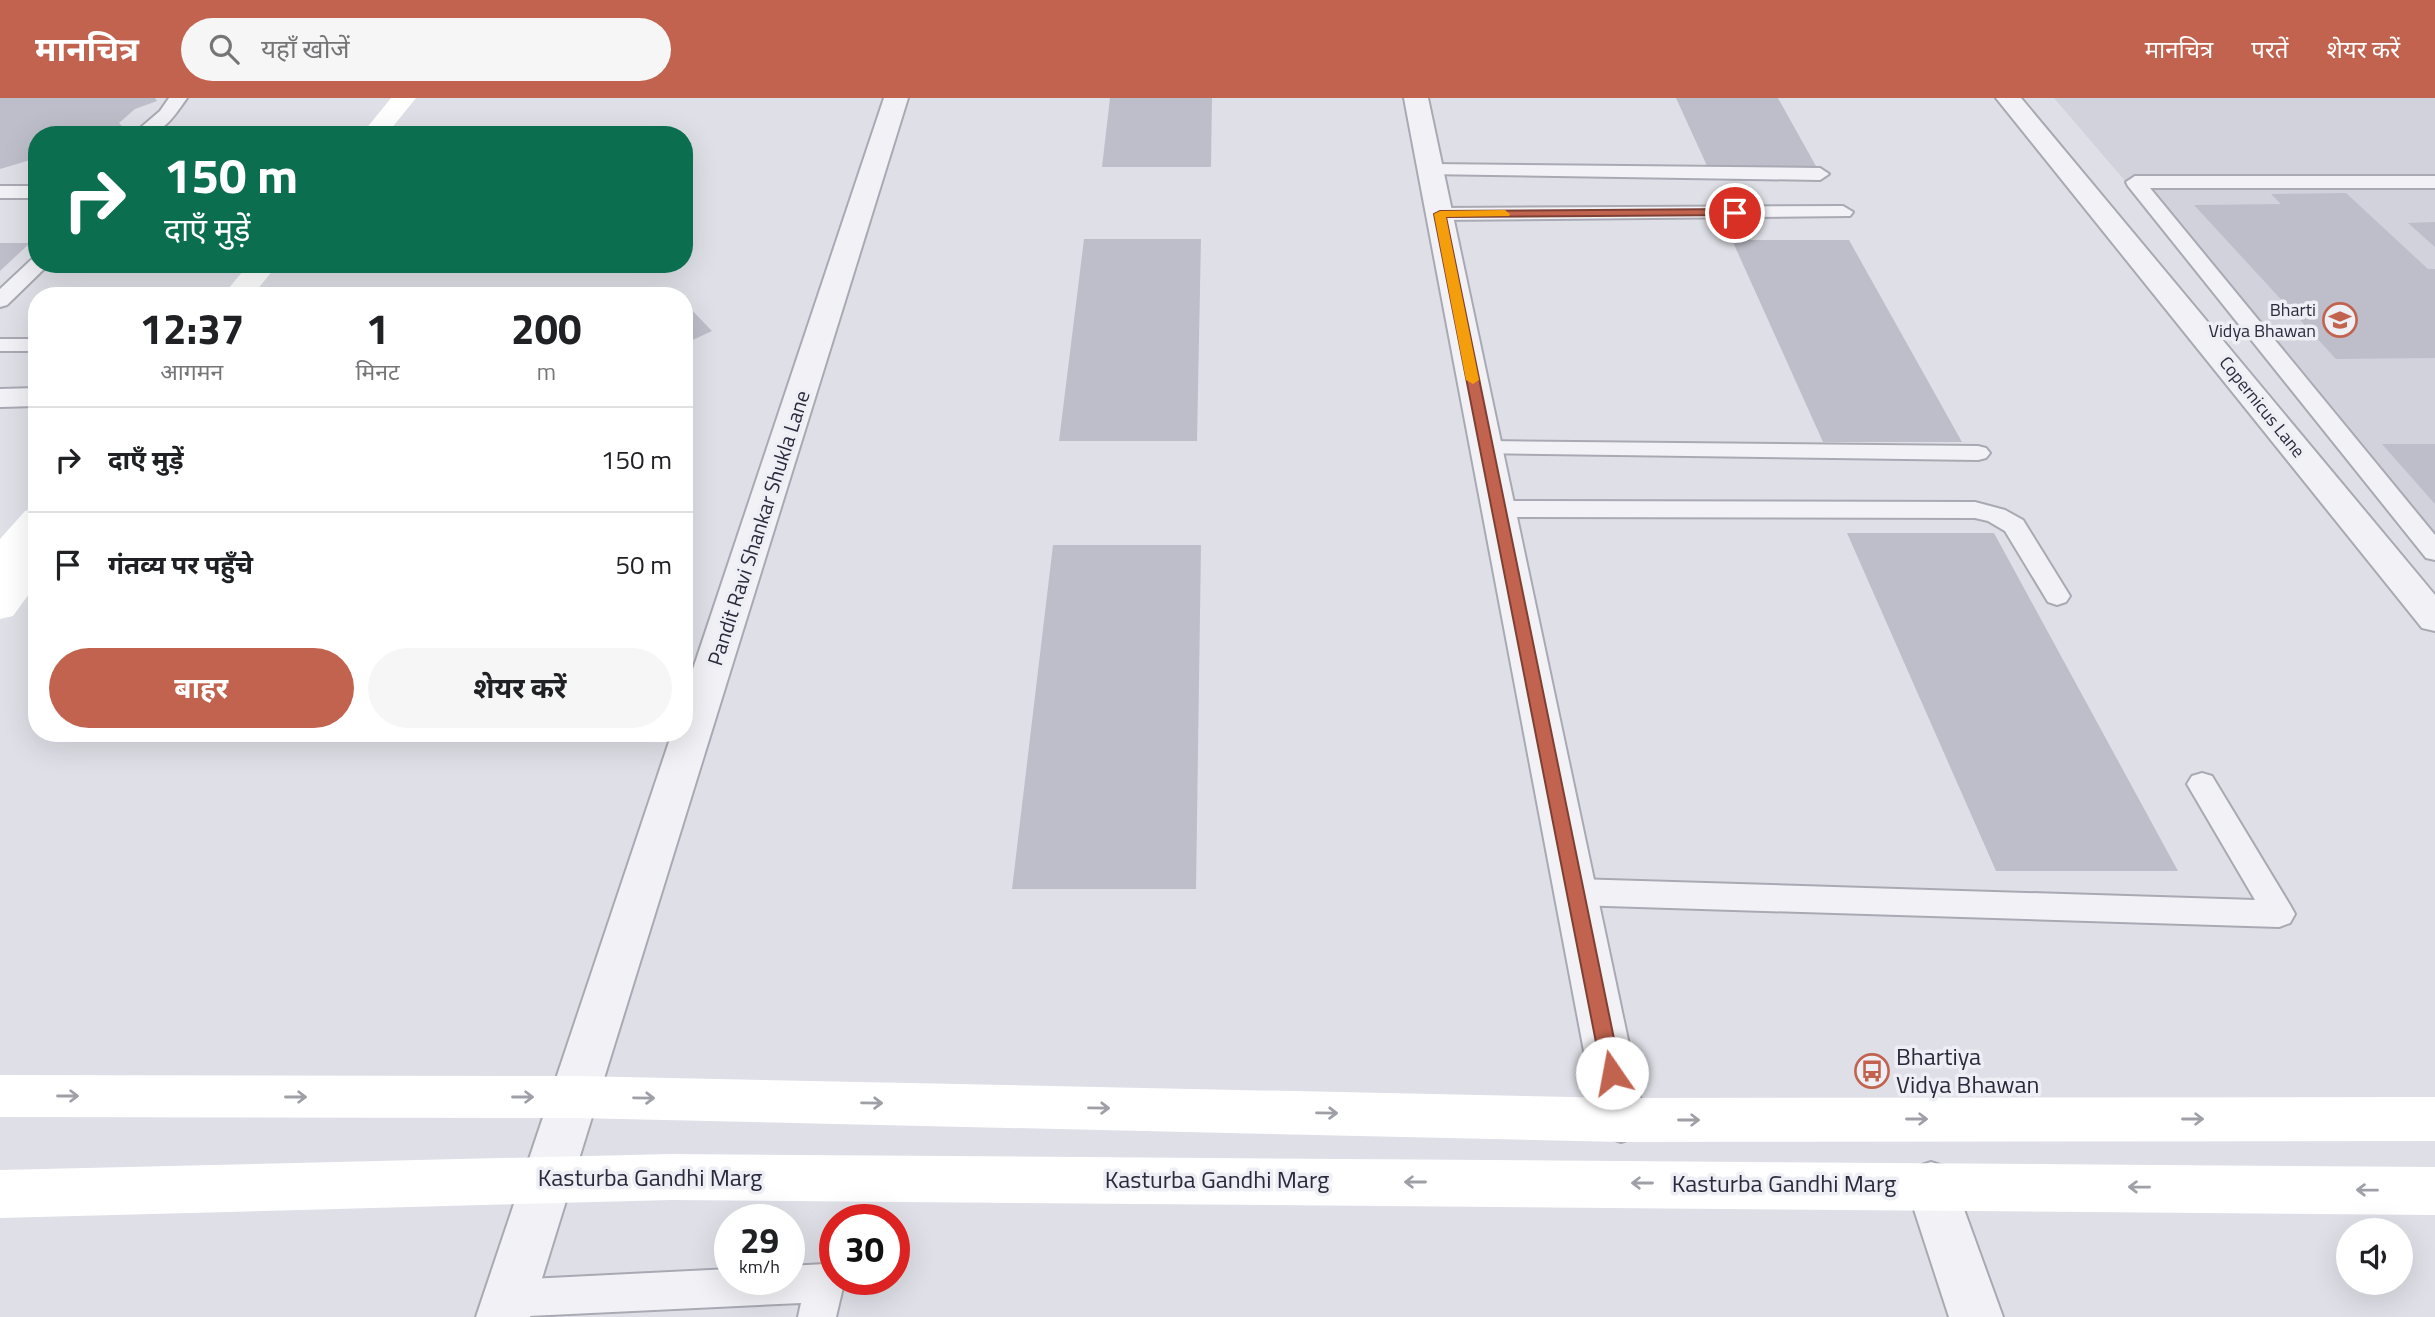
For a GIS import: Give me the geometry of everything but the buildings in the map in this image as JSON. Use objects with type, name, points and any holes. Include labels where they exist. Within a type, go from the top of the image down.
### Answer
[{"type":"main road","points":[[381,126],[404,98]]},
{"type":"main road","points":[[244,287],[256,273]]},
{"type":"main road","points":[[0,607],[19,583],[6,552],[28,529]]},
{"type":"main road","points":[[0,1096],[576,1097],[1621,1119],[2435,1119]]},
{"type":"main road","name":"Kasturba Gandhi Marg","points":[[0,1194],[671,1177],[2435,1191]]},
{"type":"street","name":"Pandit Ravi Shankar Shukla Lane","points":[[693,733],[897,98]]},
{"type":"street","points":[[1416,98],[1621,1119]]},
{"type":"street","name":"Copernicus Lane","points":[[2008,98],[2435,619]]},
{"type":"street","points":[[0,398],[28,397]]},
{"type":"street","name":"Pandit Ravi Shankar Shukla Lane","points":[[506,1308],[690,742]]},
{"type":"street","points":[[1931,1185],[1976,1317]]},
{"type":"lane","points":[[152,126],[166,115],[178,98]]},
{"type":"lane","points":[[1430,170],[1820,174]]},
{"type":"lane","points":[[2112,183],[2435,182]]},
{"type":"lane","points":[[2135,183],[2435,552]]},
{"type":"lane","points":[[0,192],[28,192]]},
{"type":"lane","points":[[1440,214],[1843,212]]},
{"type":"lane","points":[[0,301],[29,273]]},
{"type":"lane","points":[[0,345],[28,345]]},
{"type":"lane","points":[[1486,448],[1978,453]]},
{"type":"lane","points":[[1499,509],[1975,510],[1996,515],[2014,526],[2057,596]]},
{"type":"lane","points":[[1575,892],[2279,914],[2202,784]]},
{"type":"lane","points":[[506,1308],[825,1283],[817,1317]]},
{"type":"shaded area","name":"Bharti Vidya Bhawan","points":[[2054,98],[2435,98],[2435,543]]},
{"type":"slow traffic","points":[[1473,380],[1440,214],[1505,214]]},
{"type":"place","name":"Bharti Vidya Bhawan","points":[[2340,320]]},
{"type":"place","name":"Bhartiya Vidya Bhawan","points":[[1872,1071]]},
{"type":"route","points":[[1612,1073],[1440,214],[1735,213]]}]
